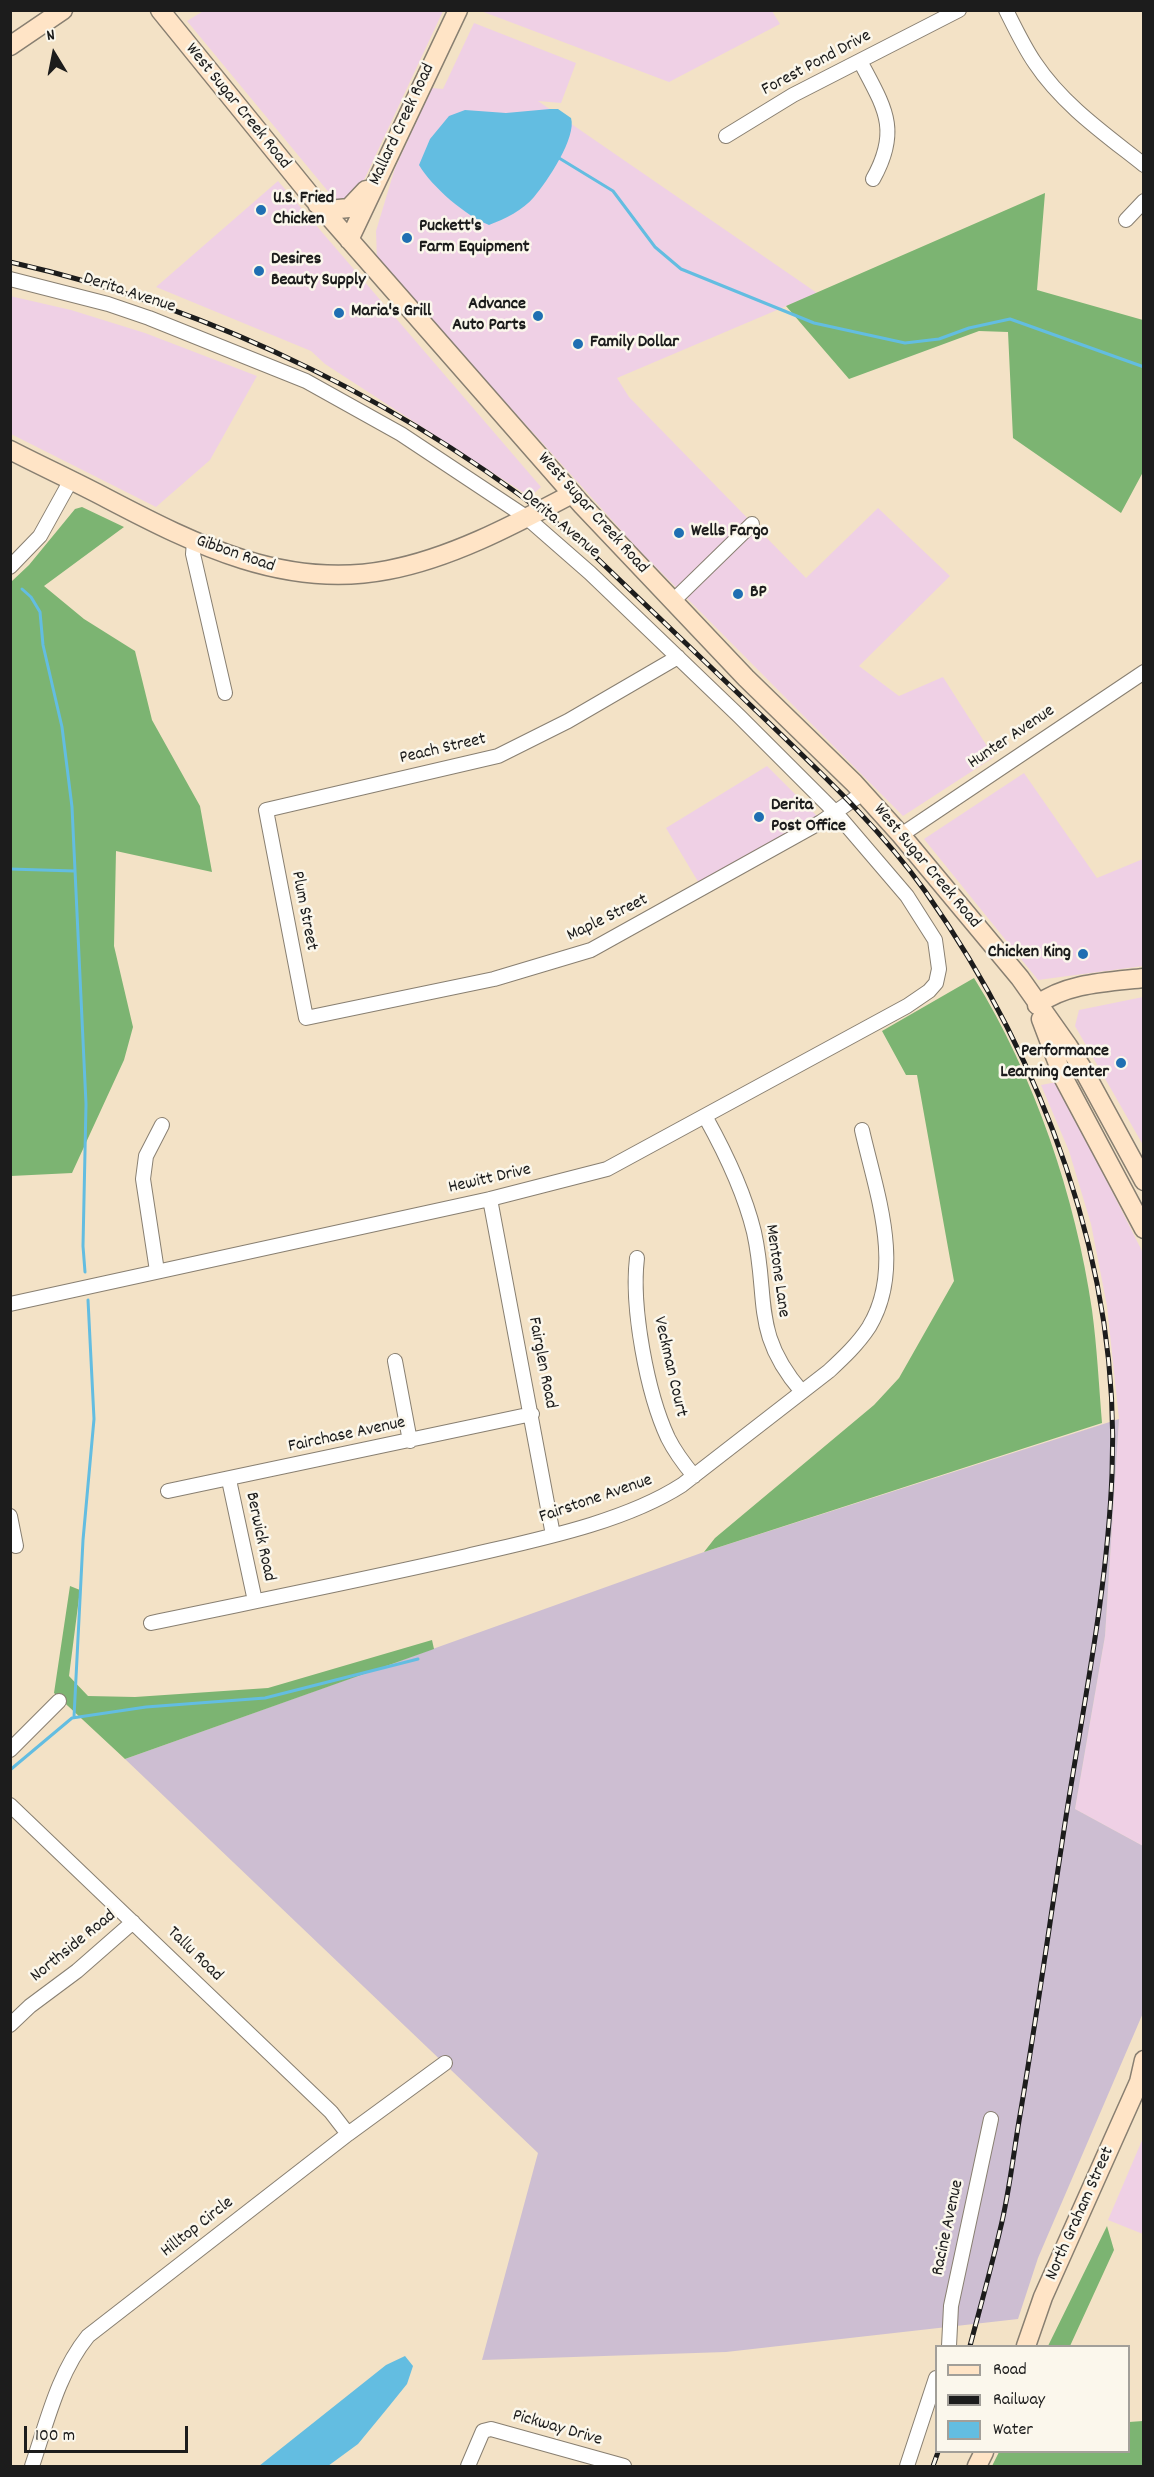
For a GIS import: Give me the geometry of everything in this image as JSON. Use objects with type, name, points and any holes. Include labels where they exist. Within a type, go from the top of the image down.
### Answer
[{"type":"main road","points":[[10,46],[63,10]]},
{"type":"main road","name":"West Sugar Creek Road","points":[[160,10],[317,204],[572,494],[672,602],[901,834],[1020,978],[1084,1071],[1143,1181]]},
{"type":"main road","name":"Mallard Creek Road","points":[[349,240],[458,10]]},
{"type":"main road","points":[[317,204],[328,210],[340,210],[356,204],[364,194],[407,99],[418,93]]},
{"type":"main road","name":"Gibbon Road","points":[[10,450],[194,542],[251,564],[309,574],[360,574],[421,561],[526,517],[572,494]]},
{"type":"main road","points":[[1037,1005],[1058,993],[1094,984],[1143,978]]},
{"type":"main road","name":"West Sugar Creek Road","points":[[1037,1005],[1050,1048],[1063,1077],[1138,1209],[1143,1229]]},
{"type":"main road","name":"North Graham Street","points":[[1026,2345],[1043,2296],[1141,2079],[1143,2060]]},
{"type":"street","name":"Forest Pond Drive","points":[[726,136],[793,95],[959,10]]},
{"type":"street","points":[[1006,10],[1036,64],[1052,85],[1071,105],[1143,165]]},
{"type":"street","points":[[860,61],[888,121],[888,147],[873,179]]},
{"type":"street","points":[[1126,220],[1143,201]]},
{"type":"street","name":"Derita Avenue","points":[[10,279],[98,301],[149,318],[306,381],[401,434],[526,517],[678,657],[836,813],[896,882],[930,929],[939,954],[939,975],[936,982]]},
{"type":"street","points":[[10,567],[40,536],[71,480]]},
{"type":"street","points":[[672,602],[752,524]]},
{"type":"street","points":[[194,542],[194,554],[225,693]]},
{"type":"street","name":"Peach Street","points":[[266,810],[498,756],[568,721],[678,657]]},
{"type":"street","name":"Hunter Avenue","points":[[901,834],[1143,672]]},
{"type":"street","name":"Maple Street","points":[[306,1018],[513,974],[591,950],[836,813],[863,793]]},
{"type":"street","name":"Plum Street","points":[[266,810],[306,1018]]},
{"type":"street","name":"Hewitt Drive","points":[[10,1304],[490,1199],[607,1169],[706,1118],[907,1006],[929,991],[936,982]]},
{"type":"street","name":"Mentone Lane","points":[[706,1118],[734,1172],[753,1230],[759,1255],[762,1310],[769,1340],[789,1377],[802,1392]]},
{"type":"street","points":[[157,1271],[142,1179],[146,1156],[162,1125]]},
{"type":"street","name":"Fairstone Avenue","points":[[151,1623],[379,1576],[553,1535],[647,1505],[694,1476],[829,1371],[860,1340],[877,1311],[885,1282],[882,1221],[862,1130]]},
{"type":"street","name":"Fairglen Road","points":[[490,1199],[553,1535]]},
{"type":"street","name":"Veckman Court","points":[[637,1258],[634,1290],[657,1408],[675,1452],[694,1476]]},
{"type":"street","points":[[395,1361],[410,1441]]},
{"type":"street","name":"Fairchase Avenue","points":[[168,1491],[229,1480],[532,1414]]},
{"type":"street","name":"Berwick Road","points":[[229,1480],[255,1601]]},
{"type":"street","points":[[10,1515],[16,1546]]},
{"type":"street","points":[[10,1750],[58,1701]]},
{"type":"street","name":"Tallu Road","points":[[10,1805],[331,2112],[348,2134]]},
{"type":"street","name":"Northside Road","points":[[10,2025],[133,1922]]},
{"type":"street","name":"Hilltop Circle","points":[[32,2466],[64,2373],[75,2352],[88,2336],[348,2134],[445,2063]]},
{"type":"street","name":"Racine Avenue","points":[[949,2345],[951,2306],[991,2119]]},
{"type":"street","points":[[907,2466],[935,2381]]},
{"type":"street","name":"Pickway Drive","points":[[468,2466],[483,2431],[491,2429],[624,2466]]},
{"type":"shaded area","points":[[205,10],[443,11],[365,178],[350,199],[336,201],[187,21]]},
{"type":"shaded area","points":[[481,11],[772,11],[780,24],[669,82]]},
{"type":"shaded area","points":[[474,23],[576,63],[561,103],[538,101],[817,293],[617,378],[629,397],[806,578],[878,508],[950,576],[859,666],[899,696],[943,677],[994,757],[903,816],[639,550],[377,260],[376,231],[395,168],[432,88],[443,89]]},
{"type":"shaded area","points":[[278,181],[541,487],[530,497],[325,364],[311,351],[156,287]]},
{"type":"shaded area","points":[[10,296],[71,310],[145,333],[257,376],[210,460],[156,507],[11,434]]},
{"type":"shaded area","points":[[767,766],[820,819],[700,885],[666,828]]},
{"type":"shaded area","points":[[1024,773],[1097,878],[1143,859],[1143,966],[1038,980],[924,839]]},
{"type":"shaded area","name":"Performance Learning Center","points":[[1144,997],[1143,1145],[1075,1026],[1079,1010]]},
{"type":"shaded area","points":[[1057,1082],[1143,1253],[1143,1846],[1075,1809],[1105,1636],[1119,1419],[1107,1306],[1091,1224],[1069,1151],[1041,1085]]},
{"type":"shaded area","points":[[1119,1419],[1105,1636],[1075,1809],[1143,1846],[1143,2013],[1038,2258],[1018,2319],[726,2352],[482,2360],[538,2153],[125,1759],[704,1552]]},
{"type":"shaded area","points":[[1143,2138],[1143,2234],[1108,2220]]},
{"type":"green space","points":[[1045,193],[1037,290],[1143,320],[1143,472],[1121,513],[1013,438],[1008,332],[979,331],[849,379],[786,306]]},
{"type":"green space","points":[[82,507],[124,527],[44,586],[84,619],[135,651],[152,720],[200,806],[212,872],[116,851],[114,946],[133,1027],[124,1060],[72,1173],[11,1176],[11,582],[29,565],[75,509]]},
{"type":"green space","points":[[974,978],[1016,1055],[1050,1138],[1063,1181],[1085,1268],[1092,1310],[1102,1423],[704,1552],[715,1538],[874,1405],[899,1378],[954,1281],[917,1075],[906,1075],[882,1031]]},
{"type":"green space","points":[[70,1586],[80,1590],[69,1676],[88,1696],[135,1697],[268,1688],[432,1640],[434,1649],[125,1759],[54,1693]]},
{"type":"green space","points":[[1107,2226],[1114,2250],[1070,2345],[1048,2345]]},
{"type":"green space","points":[[1143,2421],[1143,2466],[992,2466],[998,2453],[1130,2453],[1130,2422]]},
{"type":"water","points":[[558,109],[571,118],[570,136],[565,147],[546,181],[530,202],[495,223],[489,225],[460,208],[432,182],[419,165],[430,139],[449,116],[465,110],[506,113]]},
{"type":"water","points":[[405,2356],[413,2366],[407,2384],[358,2444],[328,2466],[259,2466],[386,2365]]},
{"type":"waterway","points":[[559,158],[613,191],[655,247],[681,269],[814,323],[905,343],[939,339],[969,328],[1010,319],[1144,367]]},
{"type":"waterway","points":[[22,589],[31,597],[40,612],[43,645],[62,727],[72,807],[86,1104],[83,1246],[85,1272]]},
{"type":"waterway","points":[[10,869],[74,871]]},
{"type":"waterway","points":[[74,1717],[83,1540],[94,1419],[88,1300]]},
{"type":"waterway","points":[[10,1770],[72,1718],[146,1707],[265,1698],[418,1659]]},
{"type":"railway","points":[[10,262],[87,282],[163,306],[237,335],[311,369],[382,406],[451,448],[516,493],[579,541],[809,762],[889,845],[925,891],[967,956],[1005,1024],[1038,1094],[1066,1168],[1088,1242],[1103,1319],[1111,1396],[1112,1474],[1099,1613],[1011,2176],[997,2245],[970,2345]]},
{"type":"railway","points":[[933,2466],[938,2453]]},
{"type":"place","name":"U.S. Fried Chicken","points":[[261,210]]},
{"type":"place","name":"Puckett's Farm Equipment","points":[[407,238]]},
{"type":"place","name":"Desires Beauty Supply","points":[[259,271]]},
{"type":"place","name":"Maria's Grill","points":[[339,313]]},
{"type":"place","name":"Advance Auto Parts","points":[[538,316]]},
{"type":"place","name":"Family Dollar","points":[[578,344]]},
{"type":"place","name":"Wells Fargo","points":[[679,533]]},
{"type":"place","name":"BP","points":[[738,594]]},
{"type":"place","name":"Derita Post Office","points":[[759,817]]},
{"type":"place","name":"Chicken King","points":[[1083,954]]},
{"type":"place","name":"Performance Learning Center","points":[[1121,1063]]}]
